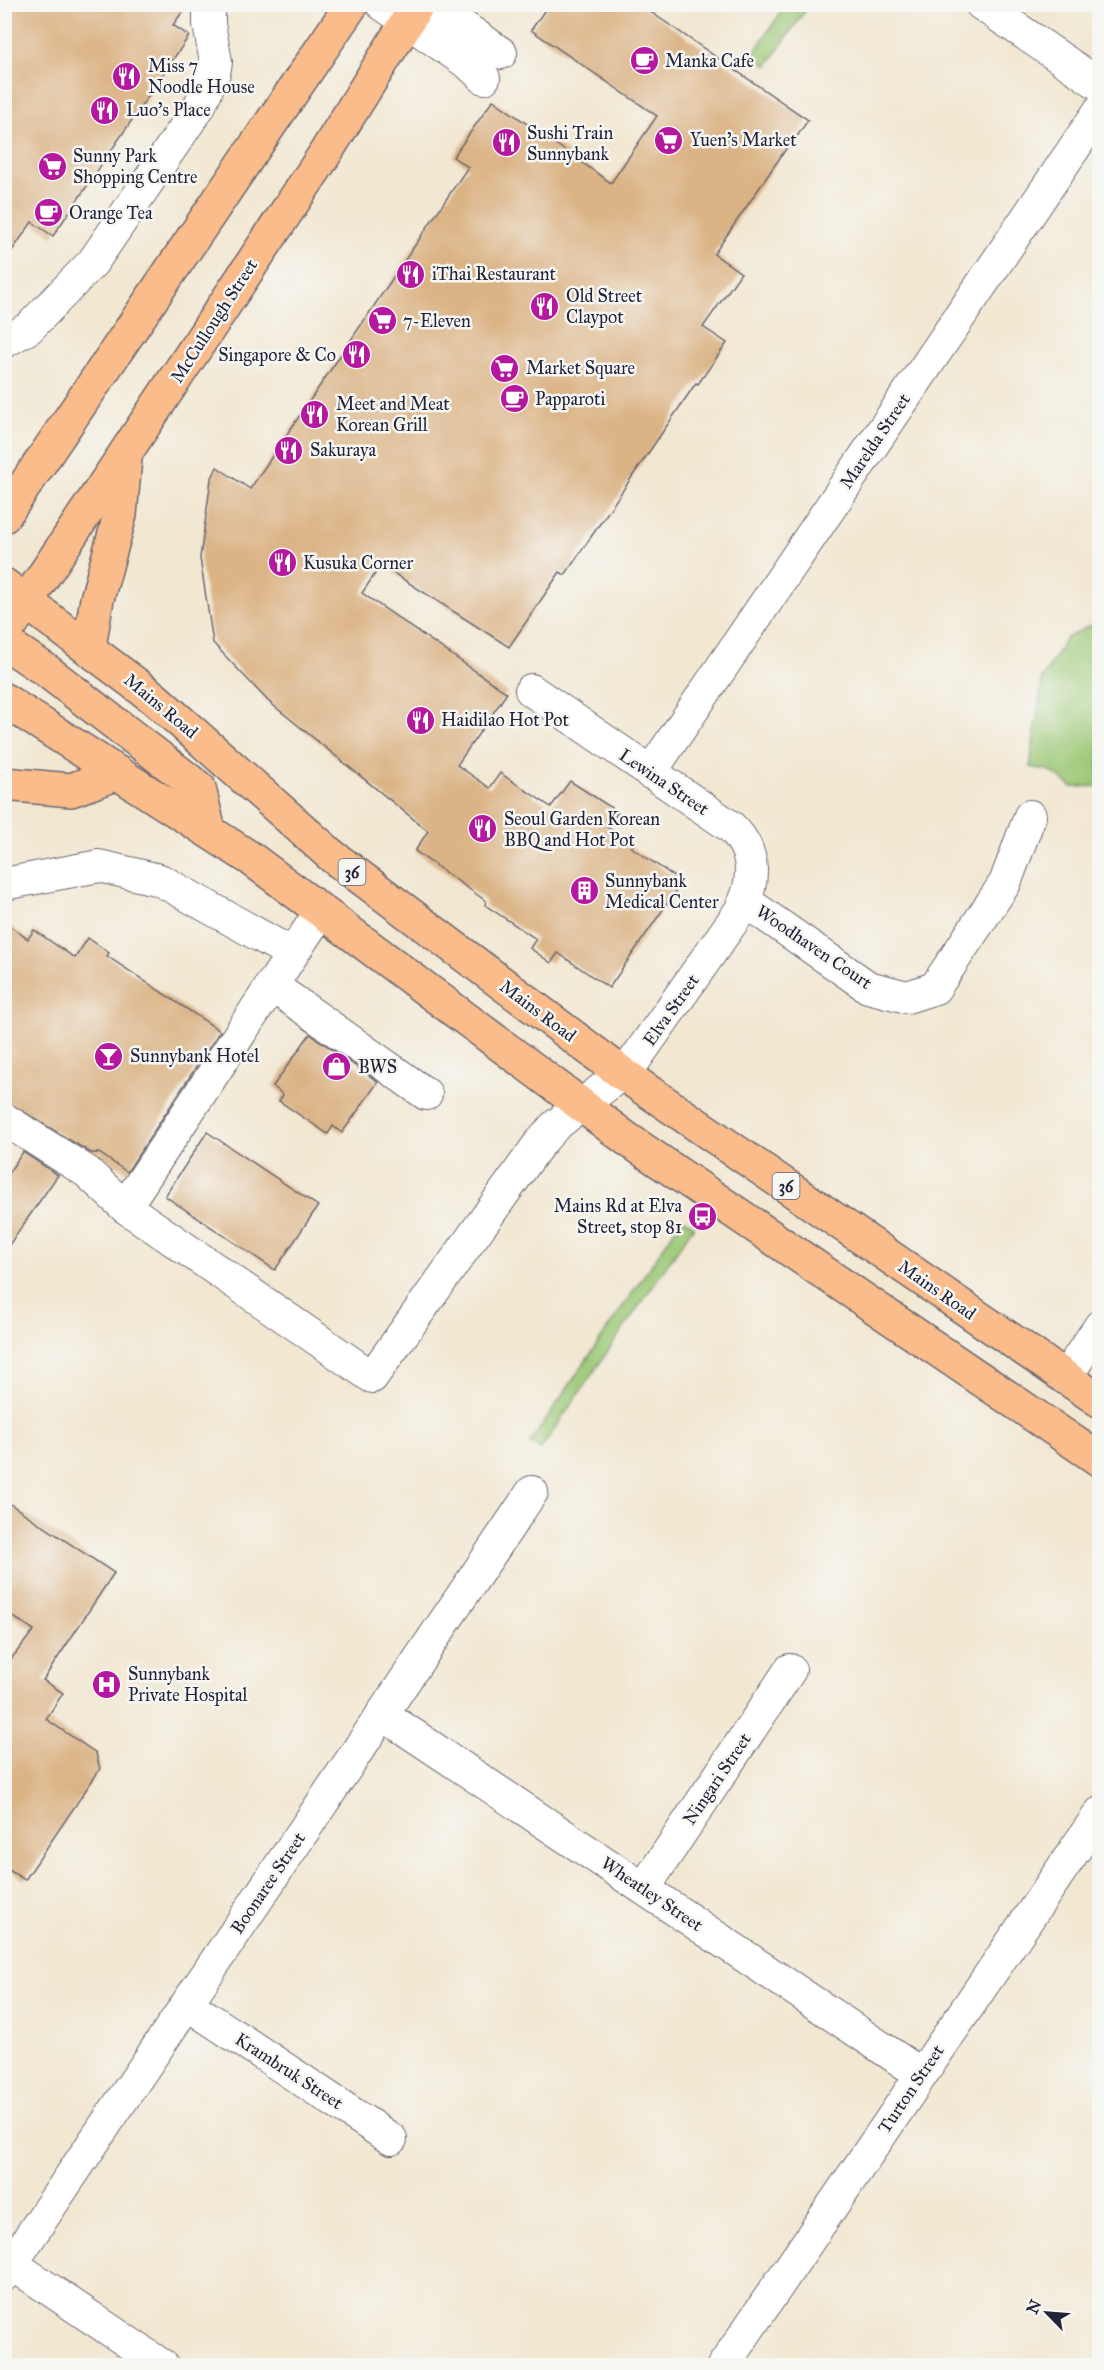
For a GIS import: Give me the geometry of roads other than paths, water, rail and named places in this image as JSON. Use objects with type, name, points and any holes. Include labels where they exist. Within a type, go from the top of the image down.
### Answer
[{"type":"main road","points":[[4,516],[20,469],[352,4]]},
{"type":"main road","name":"McCullough Street","points":[[4,635],[16,593],[125,457],[321,160],[410,9]]},
{"type":"main road","points":[[89,647],[96,599],[120,515],[125,457]]},
{"type":"main road","name":"Mains Road","points":[[16,593],[163,706],[332,856],[623,1074],[1100,1401]]},
{"type":"main road","points":[[4,642],[47,671],[199,788],[208,831]]},
{"type":"main road","points":[[4,700],[208,831],[321,911],[580,1106],[1100,1460]]},
{"type":"main road","points":[[4,784],[71,790],[118,773]]},
{"type":"street","points":[[4,342],[29,328],[93,262],[199,107],[214,73],[216,62],[208,14],[209,4]]},
{"type":"street","points":[[981,4],[1100,85]]},
{"type":"street","points":[[410,9],[469,63],[493,65]]},
{"type":"street","name":"Marelda Street","points":[[650,773],[1100,110]]},
{"type":"street","name":"Lewina Street","points":[[531,690],[731,827],[746,844],[750,854],[751,866],[746,901]]},
{"type":"street","name":"Woodhaven Court","points":[[746,901],[868,987],[907,997],[935,988],[1005,883],[1030,816]]},
{"type":"street","points":[[4,884],[99,866],[160,880],[291,953]]},
{"type":"street","name":"Elva Street","points":[[125,1208],[372,1377],[524,1163],[555,1126],[623,1074],[651,1039],[746,901]]},
{"type":"street","points":[[4,1119],[87,1172],[125,1208],[291,953],[321,911]]},
{"type":"street","points":[[271,985],[426,1094]]},
{"type":"street","points":[[1065,1378],[1100,1326]]},
{"type":"street","name":"Boonaree Street","points":[[8,2270],[532,1492]]},
{"type":"street","name":"Ningari Street","points":[[644,1888],[790,1670]]},
{"type":"street","name":"Wheatley Street","points":[[382,1714],[921,2074]]},
{"type":"street","name":"Turton Street","points":[[723,2366],[1100,1813]]},
{"type":"street","name":"Krambruk Street","points":[[187,2004],[391,2139]]},
{"type":"street","points":[[8,2270],[163,2366]]},
{"type":"place","name":"Manka Cafe","points":[[644,61]]},
{"type":"place","name":"Miss 7 Noodle House","points":[[127,76]]},
{"type":"place","name":"Luo's Place","points":[[105,110]]},
{"type":"place","name":"Yuen's Market","points":[[669,140]]},
{"type":"place","name":"Sushi Train Sunnybank","points":[[506,143]]},
{"type":"place","name":"Sunny Park Shopping Centre","points":[[52,166]]},
{"type":"place","name":"Orange Tea","points":[[48,213]]},
{"type":"place","name":"iThai Restaurant","points":[[411,274]]},
{"type":"place","name":"Old Street Claypot","points":[[545,306]]},
{"type":"place","name":"7-Eleven","points":[[382,321]]},
{"type":"place","name":"Singapore & Co","points":[[357,355]]},
{"type":"place","name":"Market Square","points":[[505,368]]},
{"type":"place","name":"Papparoti","points":[[514,399]]},
{"type":"place","name":"Meet and Meat Korean Grill","points":[[315,414]]},
{"type":"place","name":"Sakuraya","points":[[289,450]]},
{"type":"place","name":"Kusuka Corner","points":[[282,563]]},
{"type":"place","name":"Haidilao Hot Pot","points":[[420,720]]},
{"type":"place","name":"Seoul Garden Korean BBQ and Hot Pot","points":[[483,829]]},
{"type":"place","name":"Sunnybank Medical Center","points":[[584,891]]},
{"type":"place","name":"Sunnybank Hotel","points":[[109,1056]]},
{"type":"place","name":"BWS","points":[[337,1067]]},
{"type":"place","name":"Mains Rd at Elva Street, stop 81","points":[[703,1216]]},
{"type":"place","name":"Sunnybank Private Hospital","points":[[107,1684]]}]
